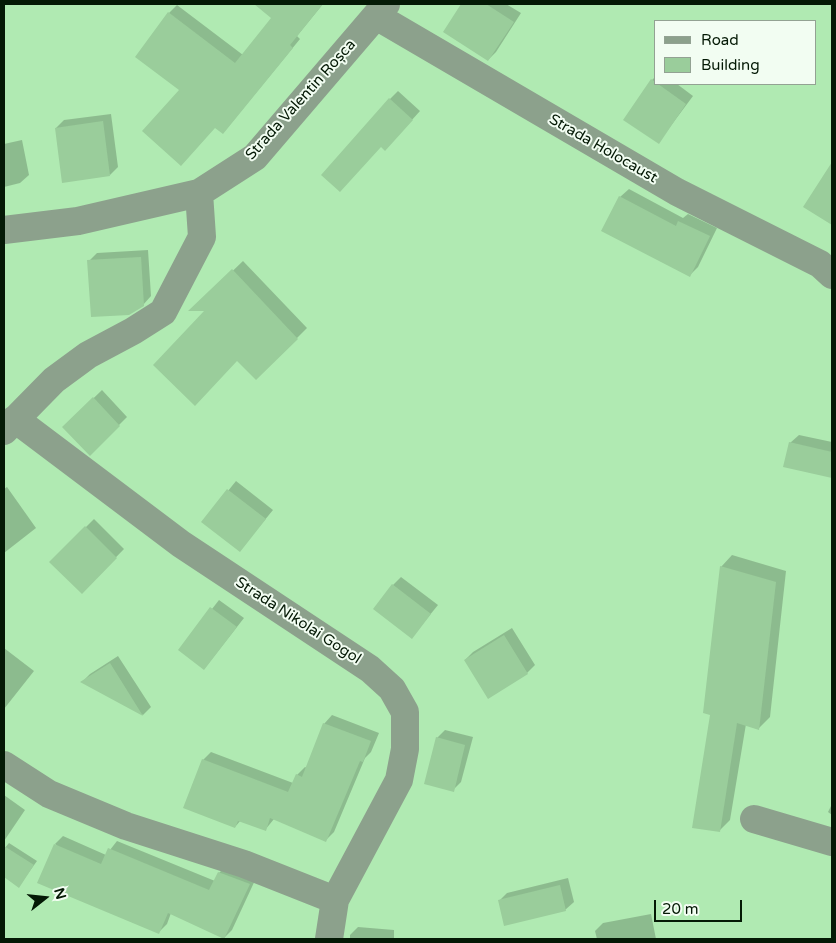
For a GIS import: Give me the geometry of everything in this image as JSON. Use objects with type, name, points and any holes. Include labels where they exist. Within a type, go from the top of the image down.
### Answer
[{"type":"street","name":"Strada Valentin Roșca","points":[[4,230],[78,221],[199,193],[255,157],[381,10]]},
{"type":"street","name":"Strada Holocaust","points":[[381,10],[677,192],[820,264],[832,274]]},
{"type":"street","points":[[9,425],[54,380],[88,355],[133,331],[163,312],[202,237],[199,193]]},
{"type":"street","name":"Strada Nikolai Gogol","points":[[9,425],[181,544],[370,669],[392,688],[405,712],[405,749],[399,780],[335,900],[329,939]]},
{"type":"street","points":[[4,765],[49,794],[126,826],[244,864],[335,900]]},
{"type":"street","points":[[754,819],[832,842]]},
{"type":"building","points":[[254,4],[323,4],[290,45],[293,48],[223,134],[215,128],[181,166],[142,131],[179,90],[135,57],[168,12],[235,63],[271,18]]},
{"type":"building","points":[[461,4],[486,4],[514,22],[488,61],[443,32]]},
{"type":"building","points":[[651,79],[654,81],[654,85],[659,85],[686,104],[659,144],[623,120]]},
{"type":"building","points":[[389,98],[413,120],[385,151],[381,147],[340,192],[321,175]]},
{"type":"building","points":[[103,121],[110,176],[62,183],[55,128]]},
{"type":"building","points":[[832,162],[832,225],[803,207]]},
{"type":"building","points":[[619,196],[676,226],[678,221],[710,236],[690,277],[601,231]]},
{"type":"building","points":[[141,257],[144,306],[129,315],[91,317],[87,260]]},
{"type":"building","points":[[232,269],[298,339],[256,380],[237,361],[195,406],[153,365],[204,311],[188,311]]},
{"type":"building","points":[[93,397],[120,426],[90,456],[62,427]]},
{"type":"building","points":[[789,442],[832,452],[832,478],[783,467]]},
{"type":"building","points":[[227,489],[266,519],[240,552],[201,522]]},
{"type":"building","points":[[85,526],[117,558],[82,594],[49,562]]},
{"type":"building","points":[[720,566],[776,582],[759,730],[737,723],[720,832],[692,828],[710,715],[703,713]]},
{"type":"building","points":[[392,584],[431,614],[412,639],[373,609]]},
{"type":"building","points":[[210,607],[237,627],[204,670],[178,650]]},
{"type":"building","points":[[504,635],[528,674],[488,699],[464,660]]},
{"type":"building","points":[[110,663],[143,716],[80,682]]},
{"type":"building","points":[[323,723],[371,741],[363,762],[360,761],[326,842],[270,818],[266,831],[238,821],[235,828],[183,808],[202,759],[288,792],[296,774],[302,777]]},
{"type":"building","points":[[436,737],[465,745],[454,792],[424,784]]},
{"type":"building","points":[[54,844],[101,864],[108,848],[209,890],[218,872],[250,884],[224,939],[168,913],[159,934],[37,883]]},
{"type":"building","points":[[4,846],[34,865],[19,888],[4,877]]},
{"type":"building","points":[[560,885],[566,911],[504,926],[498,900]]}]
